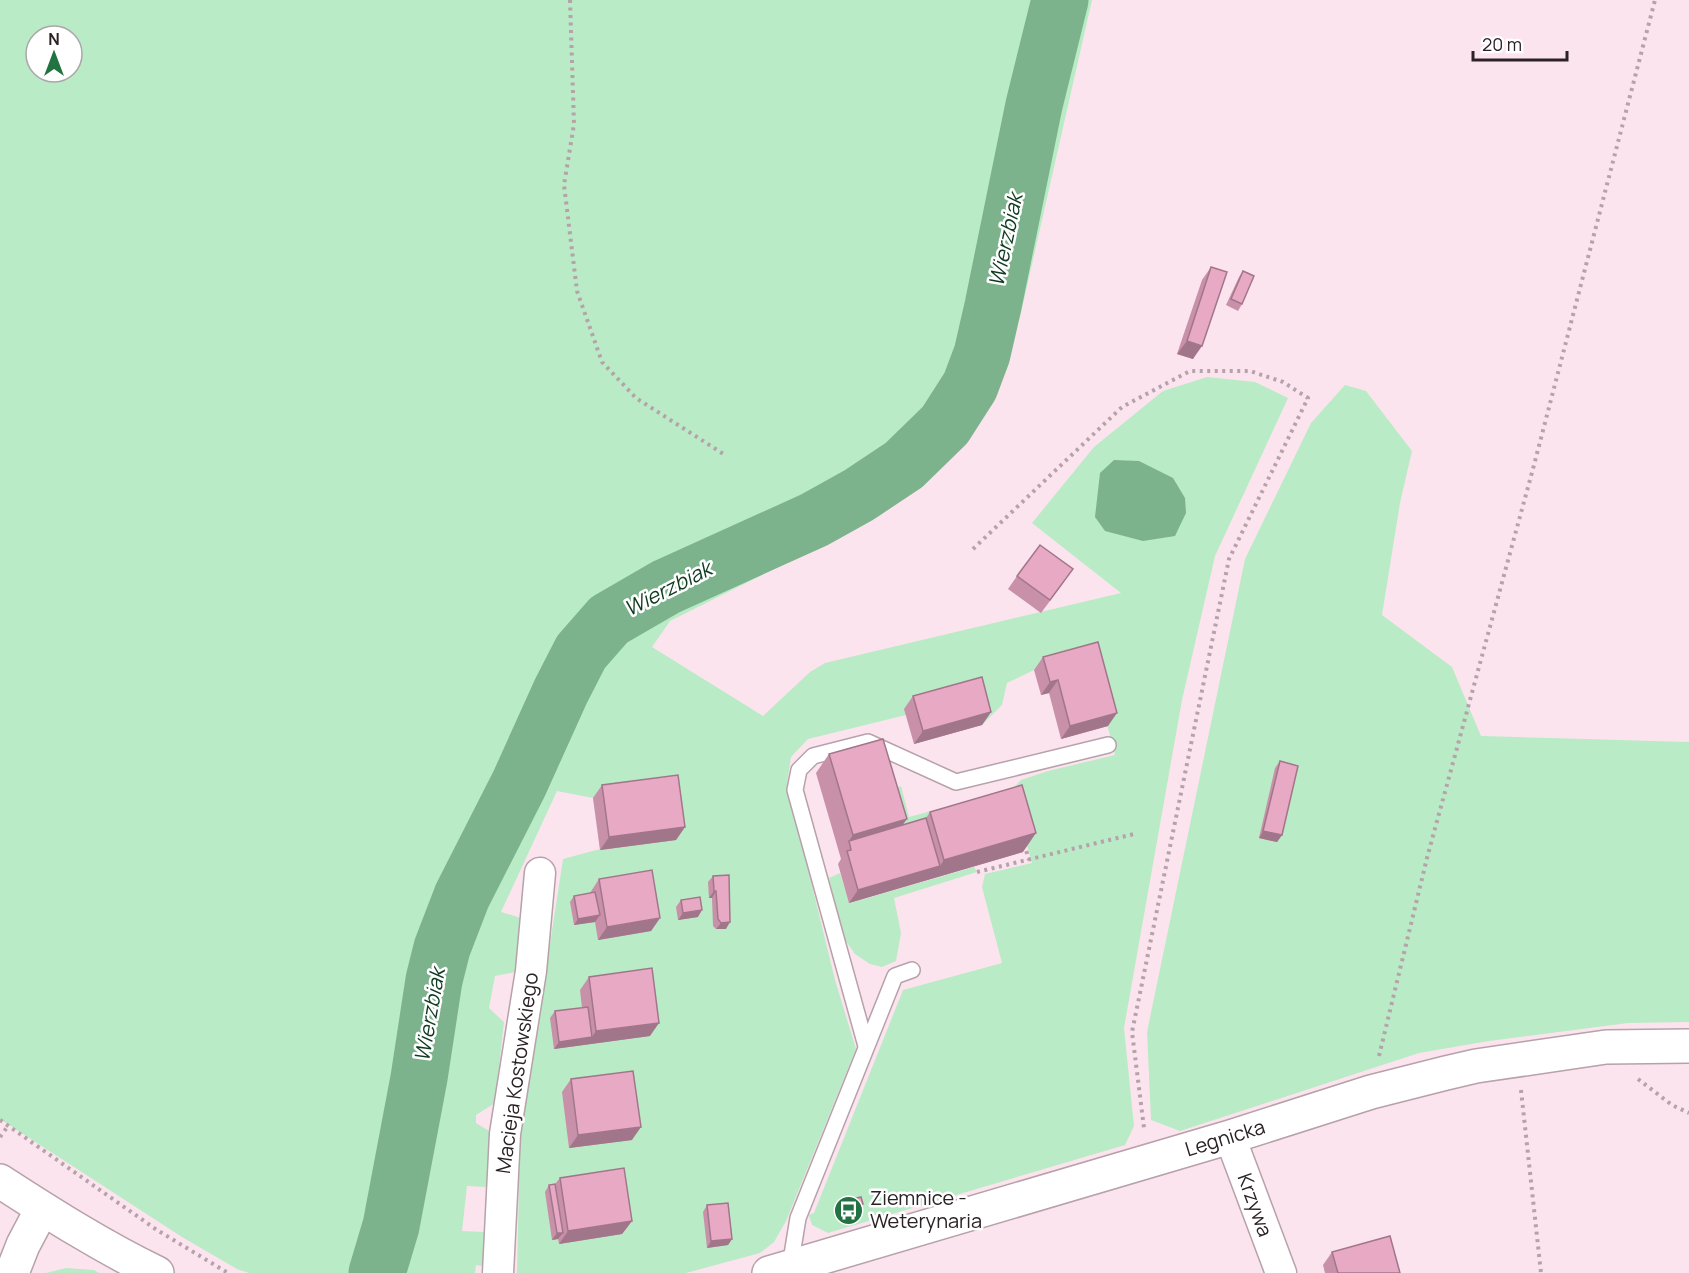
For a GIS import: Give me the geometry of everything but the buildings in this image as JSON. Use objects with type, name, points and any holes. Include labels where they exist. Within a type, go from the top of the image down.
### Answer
[{"type":"street","name":"Macieja Kostowskiego","points":[[498,1273],[505,1134],[531,971],[540,873]]},
{"type":"street","name":"Legnicka","points":[[780,1270],[1230,1137],[1371,1092],[1476,1066],[1606,1047],[1689,1046]]},
{"type":"street","name":"Krzywa","points":[[1230,1137],[1281,1273]]},
{"type":"street","points":[[0,1181],[42,1209],[157,1273]]},
{"type":"street","points":[[12,1273],[42,1209]]},
{"type":"lane","points":[[866,1046],[795,790],[799,770],[813,756],[868,742],[957,782],[1108,745]]},
{"type":"lane","points":[[780,1270],[798,1218],[895,976],[912,970]]},
{"type":"path","points":[[570,0],[574,124],[564,185],[577,291],[602,362],[636,398],[725,455]]},
{"type":"path","points":[[1371,1092],[1427,858],[1531,476],[1655,0]]},
{"type":"path","points":[[973,549],[1122,407],[1190,370],[1250,370],[1283,382],[1308,398],[1229,559],[1132,1032],[1148,1161]]},
{"type":"path","points":[[977,872],[1134,834]]},
{"type":"path","points":[[1022,839],[1029,860]]},
{"type":"path","points":[[1606,1047],[1623,1068],[1672,1105],[1689,1113]]},
{"type":"path","points":[[1518,1060],[1541,1273]]},
{"type":"path","points":[[0,1120],[157,1230],[228,1273]]},
{"type":"path","points":[[0,1137],[8,1126]]},
{"type":"shaded area","points":[[0,0],[1047,0],[1014,146],[1001,225],[982,312],[971,355],[954,396],[908,448],[861,481],[767,529],[665,575],[625,597],[579,631],[537,710],[484,820],[438,907],[416,999],[375,1273],[249,1273],[237,1269],[182,1237],[0,1119]]},
{"type":"shaded area","points":[[1072,0],[1092,0],[1020,317],[999,376],[974,426],[908,490],[820,546],[670,621],[652,647],[763,716],[810,672],[825,663],[1121,593],[1032,523],[1094,447],[1163,391],[1207,377],[1255,382],[1288,398],[1215,556],[1182,700],[1124,1028],[1134,1126],[1125,1145],[828,1233],[812,1225],[809,1215],[814,1213],[903,990],[1002,963],[982,887],[985,874],[1032,863],[1011,790],[1021,780],[1115,755],[1089,655],[1034,670],[1007,683],[1002,705],[982,725],[973,690],[906,715],[808,739],[791,757],[787,783],[835,980],[856,1049],[786,1221],[774,1242],[760,1253],[686,1273],[517,1273],[520,1139],[563,859],[600,849],[593,798],[557,791],[501,912],[521,918],[520,971],[495,976],[489,1008],[504,1022],[495,1103],[476,1115],[476,1123],[491,1132],[487,1187],[467,1186],[462,1231],[485,1232],[483,1266],[476,1265],[475,1273],[398,1273],[454,936],[613,630],[635,612],[797,540],[862,504],[928,458],[971,407],[998,336],[1036,138]]},
{"type":"shaded area","points":[[1345,385],[1366,391],[1412,451],[1400,503],[1382,615],[1452,667],[1481,736],[1689,742],[1689,1022],[1628,1023],[1489,1041],[1419,1053],[1180,1131],[1151,1120],[1147,1032],[1245,559],[1311,423]]},
{"type":"shaded area","points":[[1114,460],[1139,461],[1173,478],[1185,498],[1186,513],[1175,536],[1143,541],[1105,531],[1095,517],[1100,473]]},
{"type":"shaded area","points":[[901,786],[909,817],[946,807],[956,820],[893,838],[880,794]]},
{"type":"shaded area","points":[[974,867],[977,872],[894,898],[901,933],[896,961],[882,967],[870,964],[855,954],[843,937],[829,878],[840,873],[850,903]]},
{"type":"shaded area","points":[[66,1268],[94,1270],[99,1273],[46,1273]]},
{"type":"waterway","name":"Wierzbiak","points":[[377,1273],[391,1226],[419,1078],[434,980],[442,948],[462,896],[519,784],[581,652],[609,620],[666,587],[814,520],[859,495],[904,465],[945,425],[970,386],[982,354],[1034,105],[1060,0]]},
{"type":"place","name":"Ziemnice - Weterynaria","points":[[849,1210]]}]
